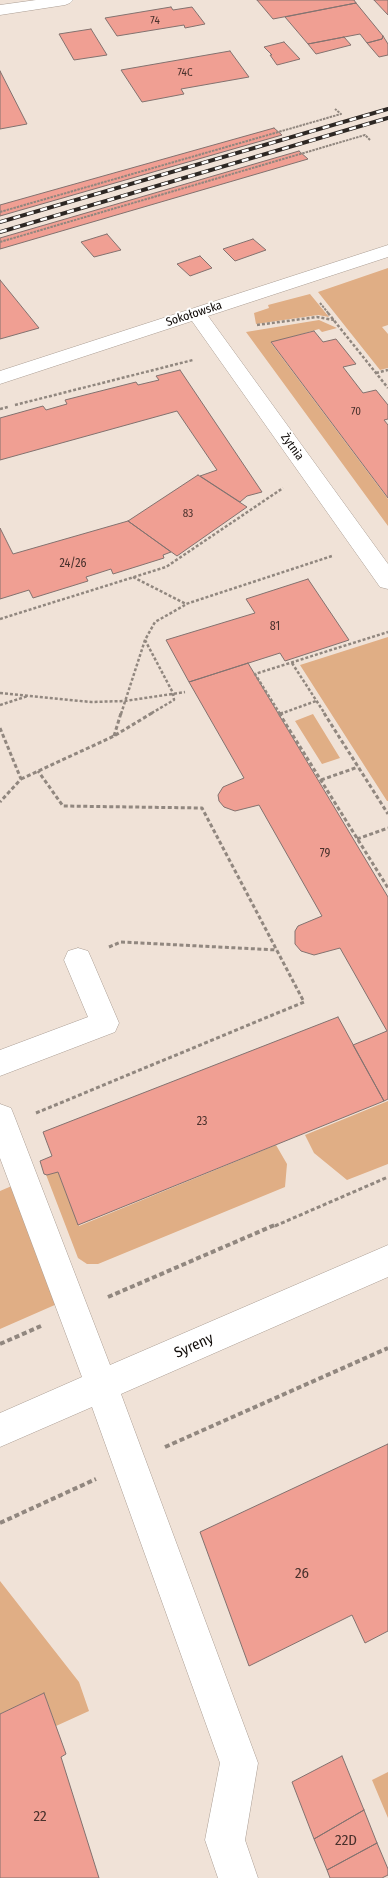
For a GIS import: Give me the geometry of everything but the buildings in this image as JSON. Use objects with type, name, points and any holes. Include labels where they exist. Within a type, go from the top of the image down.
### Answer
[{"type":"street","points":[[0,10],[64,0]]},
{"type":"street","name":"Sokołowska","points":[[0,378],[388,251]]},
{"type":"street","name":"Żytnia","points":[[196,313],[388,581]]},
{"type":"street","points":[[0,1063],[105,1023],[78,960]]},
{"type":"street","points":[[2,1122],[102,1386],[239,1763],[225,1840],[238,1878]]},
{"type":"street","name":"Syreny","points":[[0,1430],[388,1261]]},
{"type":"path","points":[[0,212],[341,114],[335,110]]},
{"type":"path","points":[[0,242],[365,135],[370,140]]},
{"type":"path","points":[[315,297],[388,388]]},
{"type":"path","points":[[0,409],[208,356],[196,340],[236,328],[317,317],[334,320]]},
{"type":"path","points":[[376,373],[388,370]]},
{"type":"path","points":[[0,619],[166,567],[286,486]]},
{"type":"path","points":[[114,736],[145,640],[155,622],[186,604],[335,555]]},
{"type":"path","points":[[133,577],[186,604]]},
{"type":"path","points":[[388,632],[255,674],[388,888]]},
{"type":"path","points":[[0,802],[20,779],[114,736],[174,700],[173,693],[145,640]]},
{"type":"path","points":[[292,663],[388,814]]},
{"type":"path","points":[[0,693],[91,702],[126,701],[185,692]]},
{"type":"path","points":[[0,705],[31,696]]},
{"type":"path","points":[[280,714],[316,701]]},
{"type":"path","points":[[0,728],[20,779]]},
{"type":"path","points":[[321,780],[358,767]]},
{"type":"path","points":[[2,1122],[304,1002],[202,808],[62,806],[38,771]]},
{"type":"path","points":[[357,839],[388,828]]},
{"type":"path","points":[[78,960],[121,942],[277,950]]},
{"type":"path","points":[[0,1344],[388,1177]]},
{"type":"path","points":[[0,1523],[129,1463],[388,1348]]},
{"type":"shaded area","points":[[388,268],[388,325],[382,327],[388,334],[388,368],[380,370],[318,292]]},
{"type":"shaded area","points":[[310,294],[329,317],[318,315],[256,324],[254,313],[269,308],[268,305]]},
{"type":"shaded area","points":[[319,320],[337,328],[322,332],[319,329],[271,343],[388,499],[388,526],[246,332]]},
{"type":"shaded area","points":[[388,637],[388,801],[387,801],[300,665]]},
{"type":"shaded area","points":[[313,714],[340,758],[322,764],[295,721]]},
{"type":"shaded area","points":[[388,1101],[388,1164],[347,1180],[314,1153],[305,1135]]},
{"type":"shaded area","points":[[276,1145],[287,1164],[285,1187],[98,1264],[87,1264],[78,1258],[45,1172],[56,1167],[79,1226]]},
{"type":"shaded area","points":[[14,1185],[57,1304],[0,1329],[0,1191]]},
{"type":"shaded area","points":[[0,1581],[79,1682],[89,1711],[56,1726],[44,1693],[0,1714]]},
{"type":"shaded area","points":[[388,1772],[388,1818],[372,1780]]},
{"type":"railway","points":[[0,222],[388,109]]},
{"type":"railway","points":[[0,232],[388,118]]}]
